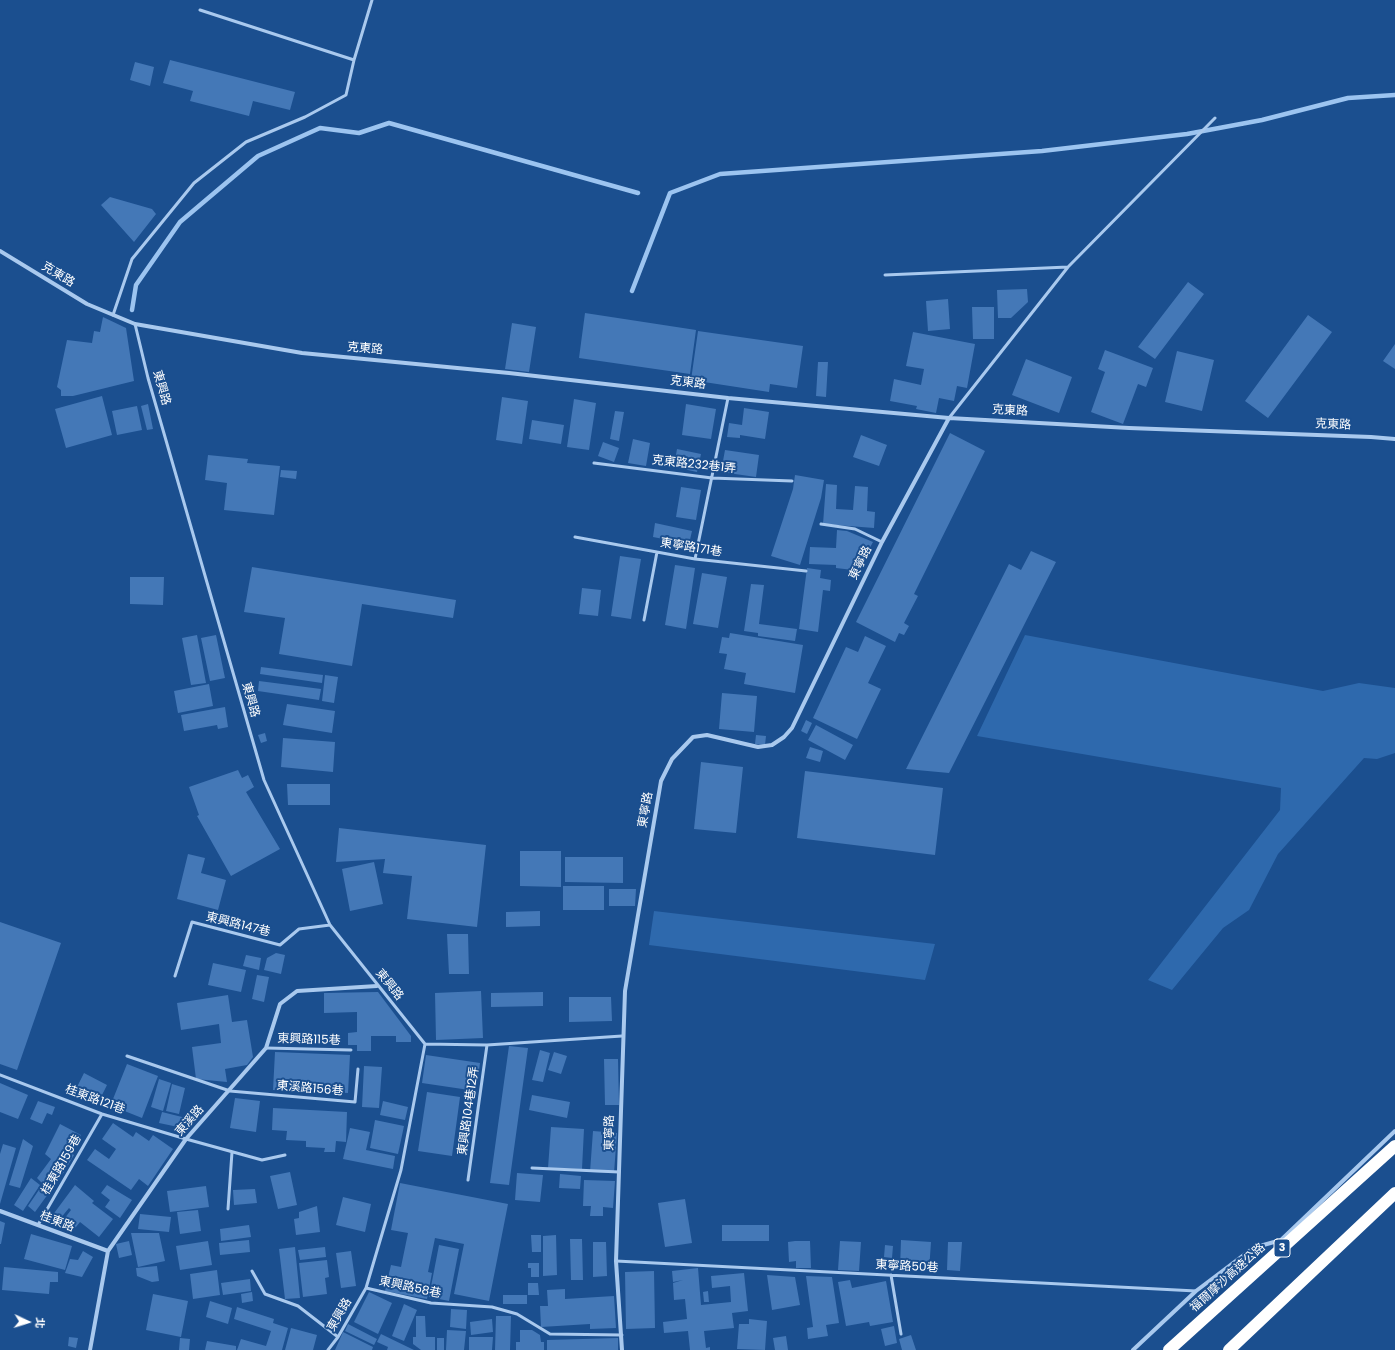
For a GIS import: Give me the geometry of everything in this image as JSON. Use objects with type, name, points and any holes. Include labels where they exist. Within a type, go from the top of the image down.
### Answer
[{"type":"highway","name":"福爾摩沙高速公路","points":[[1169,1350],[1395,1146]]},
{"type":"highway","points":[[1229,1350],[1395,1193]]},
{"type":"street","name":"克東路","points":[[0,251],[87,304],[135,324],[302,353],[509,373],[728,398],[949,418],[1129,428],[1371,436],[1395,439]]},
{"type":"street","name":"東寧路","points":[[622,1350],[616,1261],[622,1036],[625,991],[661,781],[672,759],[693,737],[700,735],[758,747],[772,745],[784,737],[792,728],[882,542],[949,418]]},
{"type":"street","name":"東溪路","points":[[90,1350],[108,1251],[186,1139],[230,1091],[266,1048],[280,1004],[297,991],[377,986]]},
{"type":"street","points":[[1132,1350],[1196,1291],[1253,1248],[1281,1240],[1395,1131]]},
{"type":"street","name":"桂東路","points":[[0,1211],[108,1251]]},
{"type":"lane","points":[[113,315],[132,259],[194,183],[246,142],[305,117],[346,95],[354,60],[372,0]]},
{"type":"lane","points":[[200,10],[354,60]]},
{"type":"lane","points":[[949,418],[1068,267],[1215,118]]},
{"type":"lane","points":[[885,275],[1068,267]]},
{"type":"lane","name":"東興路","points":[[135,324],[148,378],[264,780],[330,925],[377,986],[425,1044]]},
{"type":"lane","points":[[695,559],[728,398]]},
{"type":"lane","name":"克東路232巷1弄","points":[[594,463],[712,478],[792,481]]},
{"type":"lane","points":[[821,524],[855,529],[882,542]]},
{"type":"lane","name":"東寧路171巷","points":[[575,537],[695,559],[806,571]]},
{"type":"lane","points":[[644,620],[657,552]]},
{"type":"lane","name":"東興路147巷","points":[[175,976],[192,922],[280,945],[299,929],[330,925]]},
{"type":"lane","points":[[425,1044],[487,1045],[622,1036]]},
{"type":"lane","name":"東興路58巷","points":[[425,1044],[401,1170],[366,1288],[431,1303],[492,1307],[517,1314],[550,1334],[622,1335]]},
{"type":"lane","name":"東興路104巷12弄","points":[[468,1180],[487,1045]]},
{"type":"lane","name":"東興路115巷","points":[[266,1048],[351,1050]]},
{"type":"lane","points":[[127,1056],[230,1091]]},
{"type":"lane","name":"東溪路156巷","points":[[230,1091],[355,1102],[358,1069]]},
{"type":"lane","name":"桂東路121巷","points":[[0,1075],[102,1114],[232,1152],[262,1160],[285,1155]]},
{"type":"lane","name":"桂東路159巷","points":[[38,1225],[102,1114]]},
{"type":"lane","points":[[228,1209],[232,1152]]},
{"type":"lane","points":[[532,1168],[619,1172]]},
{"type":"lane","name":"東寧路50巷","points":[[616,1261],[1196,1291]]},
{"type":"lane","points":[[252,1271],[265,1294],[298,1306],[338,1337]]},
{"type":"lane","points":[[891,1275],[901,1334]]},
{"type":"lane","name":"東興路","points":[[328,1350],[338,1337],[366,1288]]},
{"type":"shaded area","points":[[1025,635],[1323,691],[1359,683],[1395,688],[1395,753],[1377,759],[1364,758],[1278,854],[1249,910],[1223,928],[1172,990],[1148,980],[1280,810],[1281,788],[977,736]]},
{"type":"shaded area","points":[[654,911],[935,944],[925,980],[649,945]]},
{"type":"building","points":[[170,60],[295,92],[290,110],[253,101],[249,116],[190,101],[193,91],[163,83]]},
{"type":"building","points":[[135,62],[154,67],[150,86],[130,80]]},
{"type":"building","points":[[110,197],[152,209],[156,214],[134,242],[101,205]]},
{"type":"building","points":[[1188,282],[1204,294],[1155,359],[1138,347]]},
{"type":"building","points":[[1027,289],[1028,302],[1011,318],[998,318],[997,290]]},
{"type":"building","points":[[948,299],[950,329],[928,331],[926,301]]},
{"type":"building","points":[[972,307],[994,307],[994,339],[973,339]]},
{"type":"building","points":[[585,313],[696,330],[690,374],[579,358]]},
{"type":"building","points":[[1308,315],[1332,332],[1268,418],[1245,401]]},
{"type":"building","points":[[103,317],[126,328],[134,381],[73,396],[61,396],[61,390],[57,387],[67,340],[92,343],[94,331],[100,332]]},
{"type":"building","points":[[512,323],[536,327],[529,372],[505,369]]},
{"type":"building","points":[[698,331],[803,346],[797,388],[770,384],[769,392],[691,380]]},
{"type":"building","points":[[913,332],[975,344],[967,388],[957,386],[954,401],[939,398],[936,413],[916,409],[917,406],[890,401],[894,379],[921,385],[924,369],[906,366]]},
{"type":"building","points":[[1395,344],[1395,369],[1383,361]]},
{"type":"building","points":[[1105,350],[1153,368],[1146,387],[1138,384],[1123,424],[1091,412],[1105,372],[1098,369]]},
{"type":"building","points":[[1177,351],[1214,360],[1202,411],[1165,402]]},
{"type":"building","points":[[1026,359],[1072,377],[1059,413],[1012,395]]},
{"type":"building","points":[[818,362],[828,362],[826,397],[816,396]]},
{"type":"building","points":[[102,396],[112,435],[66,448],[55,409]]},
{"type":"building","points":[[502,397],[528,401],[522,444],[496,440]]},
{"type":"building","points":[[574,399],[596,403],[589,450],[567,447]]},
{"type":"building","points":[[148,404],[153,429],[147,430],[141,406]]},
{"type":"building","points":[[686,404],[716,409],[711,439],[682,435]]},
{"type":"building","points":[[137,406],[142,430],[117,435],[112,411]]},
{"type":"building","points":[[744,408],[769,412],[765,439],[740,435],[740,438],[727,437],[729,423],[742,425]]},
{"type":"building","points":[[615,411],[624,412],[619,441],[610,439]]},
{"type":"building","points":[[532,420],[564,425],[561,444],[529,439]]},
{"type":"building","points":[[950,433],[985,451],[914,594],[918,596],[904,623],[909,626],[904,635],[899,633],[895,642],[856,622]]},
{"type":"building","points":[[861,435],[887,445],[879,466],[853,457]]},
{"type":"building","points":[[633,439],[650,443],[646,466],[628,463]]},
{"type":"building","points":[[603,442],[619,448],[614,462],[598,456]]},
{"type":"building","points":[[677,449],[701,454],[697,472],[674,467]]},
{"type":"building","points":[[725,450],[759,455],[756,477],[721,472]]},
{"type":"building","points":[[208,455],[248,459],[247,463],[280,466],[274,515],[224,510],[227,483],[205,480]]},
{"type":"building","points":[[281,470],[297,471],[296,479],[280,477]]},
{"type":"building","points":[[795,475],[824,480],[821,498],[800,565],[771,556],[793,489]]},
{"type":"building","points":[[826,484],[837,485],[836,509],[853,510],[855,486],[868,487],[867,511],[875,512],[874,528],[823,524]]},
{"type":"building","points":[[681,487],[701,490],[696,520],[676,517]]},
{"type":"building","points":[[655,523],[692,531],[689,544],[653,537]]},
{"type":"building","points":[[837,530],[847,531],[873,542],[861,564],[854,564],[853,570],[836,568],[836,565],[809,564],[810,547],[836,548]]},
{"type":"building","points":[[1031,551],[1056,562],[949,773],[906,769],[1009,564],[1021,570]]},
{"type":"building","points":[[620,556],[641,559],[631,619],[611,616]]},
{"type":"building","points":[[675,565],[695,568],[686,629],[665,625]]},
{"type":"building","points":[[252,567],[456,600],[453,618],[362,604],[352,666],[279,654],[285,618],[244,612]]},
{"type":"building","points":[[807,568],[821,570],[820,578],[831,580],[830,591],[823,590],[818,632],[799,629]]},
{"type":"building","points":[[702,573],[727,577],[718,628],[693,624]]},
{"type":"building","points":[[130,577],[164,577],[163,605],[130,604]]},
{"type":"building","points":[[751,584],[764,585],[759,624],[797,629],[795,641],[758,636],[758,633],[744,631]]},
{"type":"building","points":[[582,588],[601,590],[598,616],[579,614]]},
{"type":"building","points":[[730,633],[803,645],[795,693],[744,684],[746,673],[724,669],[727,654],[719,653],[722,637],[729,638]]},
{"type":"building","points":[[197,635],[206,683],[191,685],[182,638]]},
{"type":"building","points":[[216,635],[225,678],[210,681],[201,638]]},
{"type":"building","points":[[865,636],[886,646],[868,683],[881,689],[857,739],[813,718],[846,647],[858,652]]},
{"type":"building","points":[[261,667],[323,675],[322,683],[260,674]]},
{"type":"building","points":[[325,675],[338,677],[334,703],[322,701]]},
{"type":"building","points":[[259,681],[321,689],[319,700],[258,691]]},
{"type":"building","points":[[209,684],[213,706],[178,713],[174,691]]},
{"type":"building","points":[[722,693],[757,696],[754,732],[719,729]]},
{"type":"building","points":[[287,704],[335,711],[332,733],[283,725]]},
{"type":"building","points":[[225,707],[228,727],[218,729],[217,725],[184,731],[181,715]]},
{"type":"building","points":[[806,720],[812,723],[807,734],[801,731]]},
{"type":"building","points":[[816,725],[853,745],[845,760],[808,740]]},
{"type":"building","points":[[265,733],[267,741],[261,743],[258,735]]},
{"type":"building","points":[[756,735],[766,736],[765,745],[755,744]]},
{"type":"building","points":[[283,738],[335,742],[333,772],[281,767]]},
{"type":"building","points":[[810,747],[823,751],[820,762],[806,758]]},
{"type":"building","points":[[701,762],[743,767],[736,833],[694,829]]},
{"type":"building","points":[[238,770],[242,778],[248,775],[254,787],[246,792],[280,849],[231,876],[197,816],[199,815],[189,787]]},
{"type":"building","points":[[805,771],[943,788],[935,855],[797,838]]},
{"type":"building","points":[[287,784],[330,784],[330,805],[288,805]]},
{"type":"building","points":[[339,828],[486,845],[477,927],[407,919],[412,876],[383,873],[385,859],[336,862]]},
{"type":"building","points":[[520,851],[561,851],[561,887],[520,886]]},
{"type":"building","points":[[188,854],[205,858],[201,873],[226,880],[218,910],[177,899]]},
{"type":"building","points":[[565,857],[623,857],[623,883],[565,882]]},
{"type":"building","points":[[374,862],[383,904],[350,911],[342,869]]},
{"type":"building","points":[[563,886],[604,886],[604,910],[563,910]]},
{"type":"building","points":[[609,889],[636,889],[635,906],[609,906]]},
{"type":"building","points":[[540,911],[540,926],[506,927],[506,912]]},
{"type":"building","points":[[0,922],[61,943],[17,1070],[0,1064]]},
{"type":"building","points":[[447,934],[468,934],[469,974],[449,974]]},
{"type":"building","points":[[276,953],[285,955],[281,974],[264,970],[267,958]]},
{"type":"building","points":[[246,955],[261,958],[259,970],[243,966]]},
{"type":"building","points":[[213,963],[246,970],[241,992],[208,985]]},
{"type":"building","points":[[257,975],[269,977],[264,1002],[252,999]]},
{"type":"building","points":[[481,991],[483,1038],[436,1040],[435,993]]},
{"type":"building","points":[[378,992],[411,1036],[411,1042],[396,1042],[396,1036],[371,1036],[371,1051],[357,1051],[357,1045],[348,1045],[348,1033],[357,1032],[357,1012],[324,1013],[324,993]]},
{"type":"building","points":[[543,992],[543,1006],[491,1007],[491,993]]},
{"type":"building","points":[[228,995],[232,1022],[247,1020],[253,1057],[247,1065],[225,1069],[227,1082],[196,1079],[192,1047],[221,1043],[219,1024],[181,1030],[177,1003]]},
{"type":"building","points":[[569,997],[611,997],[612,1021],[569,1022]]},
{"type":"building","points":[[509,1046],[528,1048],[509,1185],[490,1183]]},
{"type":"building","points":[[540,1050],[550,1053],[543,1082],[532,1080]]},
{"type":"building","points":[[275,1052],[350,1055],[348,1093],[273,1090]]},
{"type":"building","points":[[554,1052],[567,1056],[561,1074],[548,1070]]},
{"type":"building","points":[[426,1055],[480,1063],[476,1091],[422,1083]]},
{"type":"building","points":[[604,1059],[618,1059],[619,1105],[605,1105]]},
{"type":"building","points":[[127,1064],[158,1076],[142,1118],[111,1104]]},
{"type":"building","points":[[364,1066],[382,1067],[379,1108],[362,1107]]},
{"type":"building","points":[[84,1073],[107,1085],[100,1099],[77,1087]]},
{"type":"building","points":[[159,1079],[171,1083],[163,1111],[151,1107]]},
{"type":"building","points":[[0,1083],[28,1095],[18,1119],[0,1112]]},
{"type":"building","points":[[172,1084],[185,1088],[179,1114],[166,1111]]},
{"type":"building","points":[[427,1092],[460,1097],[452,1156],[418,1151]]},
{"type":"building","points":[[532,1095],[570,1102],[567,1118],[529,1110]]},
{"type":"building","points":[[235,1098],[260,1101],[256,1132],[230,1128]]},
{"type":"building","points":[[38,1101],[55,1107],[52,1115],[47,1113],[42,1124],[30,1119]]},
{"type":"building","points":[[383,1101],[408,1107],[405,1120],[380,1115]]},
{"type":"building","points":[[273,1108],[347,1112],[346,1142],[336,1141],[335,1152],[324,1152],[325,1148],[306,1147],[306,1141],[286,1140],[287,1131],[272,1130]]},
{"type":"building","points":[[162,1112],[186,1118],[183,1128],[159,1123]]},
{"type":"building","points":[[375,1120],[404,1126],[398,1154],[370,1148]]},
{"type":"building","points":[[113,1123],[133,1137],[136,1132],[149,1141],[153,1135],[173,1149],[148,1186],[139,1179],[131,1190],[87,1160],[95,1149],[109,1159],[116,1149],[102,1139]]},
{"type":"building","points":[[60,1124],[81,1135],[71,1153],[74,1155],[64,1172],[35,1212],[28,1206],[43,1184],[37,1178],[51,1159],[45,1154]]},
{"type":"building","points":[[551,1127],[584,1129],[582,1169],[548,1168]]},
{"type":"building","points":[[350,1128],[370,1132],[366,1150],[395,1156],[393,1169],[343,1159]]},
{"type":"building","points":[[593,1131],[617,1133],[614,1173],[590,1172]]},
{"type":"building","points":[[23,1139],[33,1146],[20,1188],[9,1185]]},
{"type":"building","points":[[3,1144],[16,1148],[0,1204],[0,1154]]},
{"type":"building","points":[[290,1172],[297,1205],[278,1209],[270,1176]]},
{"type":"building","points":[[517,1173],[543,1175],[540,1202],[515,1200]]},
{"type":"building","points":[[560,1174],[581,1176],[580,1189],[559,1188]]},
{"type":"building","points":[[31,1178],[40,1185],[23,1211],[14,1205]]},
{"type":"building","points":[[584,1180],[615,1181],[613,1208],[603,1207],[603,1216],[590,1216],[591,1206],[583,1206]]},
{"type":"building","points":[[400,1183],[508,1204],[489,1301],[454,1294],[464,1244],[435,1238],[428,1272],[432,1273],[427,1299],[385,1291],[391,1265],[401,1267],[408,1233],[391,1230]]},
{"type":"building","points":[[75,1185],[94,1201],[92,1203],[113,1219],[99,1237],[80,1222],[72,1232],[61,1223],[71,1210],[69,1208],[55,1225],[49,1220]]},
{"type":"building","points":[[107,1185],[132,1200],[120,1218],[105,1207],[110,1200],[101,1193]]},
{"type":"building","points":[[206,1186],[209,1207],[170,1212],[167,1191]]},
{"type":"building","points":[[255,1189],[257,1203],[234,1205],[233,1190]]},
{"type":"building","points":[[343,1197],[371,1204],[365,1232],[336,1225]]},
{"type":"building","points":[[685,1199],[692,1243],[665,1247],[658,1203]]},
{"type":"building","points":[[317,1206],[320,1232],[296,1235],[294,1219],[299,1218],[299,1212]]},
{"type":"building","points":[[198,1210],[201,1231],[180,1234],[177,1212]]},
{"type":"building","points":[[140,1214],[171,1217],[169,1232],[138,1229]]},
{"type":"building","points":[[0,1221],[5,1223],[1,1244],[0,1244]]},
{"type":"building","points":[[249,1225],[251,1237],[221,1241],[220,1229]]},
{"type":"building","points":[[722,1225],[769,1225],[769,1241],[722,1241]]},
{"type":"building","points":[[131,1233],[159,1233],[165,1261],[138,1267]]},
{"type":"building","points":[[31,1234],[72,1246],[65,1270],[24,1259]]},
{"type":"building","points":[[531,1235],[541,1235],[541,1252],[532,1252]]},
{"type":"building","points":[[556,1235],[557,1275],[543,1276],[543,1236]]},
{"type":"building","points":[[570,1239],[582,1239],[583,1280],[571,1280]]},
{"type":"building","points":[[249,1240],[250,1252],[220,1255],[219,1243]]},
{"type":"building","points":[[901,1240],[931,1242],[929,1271],[900,1269]]},
{"type":"building","points":[[129,1241],[132,1255],[119,1258],[116,1244]]},
{"type":"building","points":[[208,1241],[212,1265],[180,1270],[176,1246]]},
{"type":"building","points":[[810,1241],[811,1268],[796,1268],[796,1261],[789,1262],[788,1242]]},
{"type":"building","points":[[840,1241],[861,1242],[859,1271],[838,1270]]},
{"type":"building","points":[[593,1242],[606,1242],[607,1276],[593,1277]]},
{"type":"building","points":[[948,1242],[962,1242],[960,1271],[947,1270]]},
{"type":"building","points":[[439,1245],[459,1249],[449,1301],[429,1297]]},
{"type":"building","points":[[885,1245],[893,1246],[892,1258],[884,1257]]},
{"type":"building","points":[[295,1247],[300,1298],[285,1299],[279,1249]]},
{"type":"building","points":[[325,1247],[326,1257],[300,1260],[298,1250]]},
{"type":"building","points":[[83,1251],[93,1257],[82,1277],[65,1273],[70,1259],[78,1260]]},
{"type":"building","points":[[351,1251],[356,1286],[341,1288],[336,1253]]},
{"type":"building","points":[[327,1260],[329,1277],[325,1278],[327,1294],[303,1297],[299,1263]]},
{"type":"building","points":[[528,1263],[539,1263],[539,1277],[531,1277],[531,1268],[528,1268]]},
{"type":"building","points":[[157,1266],[159,1281],[152,1282],[137,1276],[136,1268]]},
{"type":"building","points":[[4,1267],[58,1272],[58,1282],[50,1282],[49,1294],[2,1290]]},
{"type":"building","points":[[698,1268],[701,1305],[731,1302],[730,1286],[712,1288],[711,1276],[744,1273],[748,1311],[732,1313],[734,1328],[704,1331],[706,1348],[710,1347],[710,1350],[690,1350],[688,1331],[664,1333],[663,1322],[687,1319],[685,1299],[674,1300],[673,1283],[683,1280],[673,1282],[672,1271]]},
{"type":"building","points":[[217,1270],[220,1295],[193,1299],[190,1274]]},
{"type":"building","points":[[654,1271],[655,1328],[626,1329],[625,1272]]},
{"type":"building","points":[[767,1275],[795,1277],[800,1305],[772,1310]]},
{"type":"building","points":[[806,1276],[832,1277],[839,1323],[826,1325],[828,1336],[808,1339],[807,1328],[813,1327]]},
{"type":"building","points":[[250,1279],[251,1291],[223,1295],[221,1283]]},
{"type":"building","points":[[850,1280],[852,1288],[886,1281],[893,1322],[870,1326],[869,1322],[846,1326],[838,1282]]},
{"type":"building","points":[[528,1283],[538,1283],[539,1295],[528,1295]]},
{"type":"building","points":[[565,1289],[565,1299],[614,1296],[616,1328],[590,1329],[590,1324],[541,1327],[540,1306],[548,1306],[547,1290]]},
{"type":"building","points":[[708,1291],[709,1302],[704,1302],[703,1292]]},
{"type":"building","points":[[252,1292],[253,1301],[242,1303],[241,1294]]},
{"type":"building","points":[[369,1292],[392,1303],[378,1334],[354,1322]]},
{"type":"building","points":[[153,1294],[188,1301],[181,1337],[146,1330]]},
{"type":"building","points":[[503,1295],[527,1295],[527,1304],[503,1304]]},
{"type":"building","points":[[210,1301],[232,1308],[228,1324],[206,1317]]},
{"type":"building","points":[[404,1304],[417,1310],[404,1341],[392,1336]]},
{"type":"building","points":[[237,1307],[274,1319],[273,1323],[288,1328],[282,1350],[237,1350],[241,1339],[266,1346],[271,1331],[234,1319]]},
{"type":"building","points":[[451,1309],[467,1310],[466,1329],[450,1327]]},
{"type":"building","points":[[416,1316],[425,1316],[426,1337],[435,1337],[435,1350],[421,1350],[413,1344],[413,1337],[416,1337]]},
{"type":"building","points":[[496,1316],[511,1316],[510,1350],[495,1350]]},
{"type":"building","points":[[492,1319],[493,1332],[471,1335],[470,1322]]},
{"type":"building","points":[[749,1319],[767,1321],[765,1350],[737,1349],[739,1324],[749,1324]]},
{"type":"building","points":[[348,1324],[377,1339],[374,1345],[345,1331]]},
{"type":"building","points":[[894,1326],[897,1343],[885,1346],[881,1329]]},
{"type":"building","points":[[291,1328],[317,1335],[313,1350],[285,1350]]},
{"type":"building","points":[[447,1330],[466,1331],[464,1350],[446,1350]]},
{"type":"building","points":[[520,1330],[532,1330],[540,1335],[541,1342],[544,1342],[544,1350],[516,1350],[516,1342],[520,1342]]},
{"type":"building","points":[[343,1332],[373,1347],[372,1350],[335,1350]]},
{"type":"building","points":[[381,1334],[414,1350],[387,1350],[388,1347],[377,1342]]},
{"type":"building","points":[[911,1335],[916,1350],[902,1350],[899,1339]]},
{"type":"building","points":[[786,1336],[788,1350],[775,1350],[773,1338]]},
{"type":"building","points":[[69,1337],[78,1338],[76,1348],[68,1346]]},
{"type":"building","points":[[469,1337],[493,1337],[492,1350],[469,1350]]},
{"type":"building","points":[[180,1338],[190,1339],[189,1350],[179,1350]]},
{"type":"building","points":[[437,1338],[444,1338],[444,1350],[437,1350]]},
{"type":"building","points":[[618,1338],[618,1350],[547,1350],[547,1340]]},
{"type":"building","points":[[207,1341],[236,1346],[236,1350],[205,1350]]},
{"type":"waterway","points":[[632,291],[670,193],[720,174],[1042,151],[1187,134],[1262,120],[1348,98],[1395,95]]},
{"type":"waterway","points":[[132,310],[136,285],[180,222],[258,156],[320,128],[359,133],[389,123],[638,193]]}]
